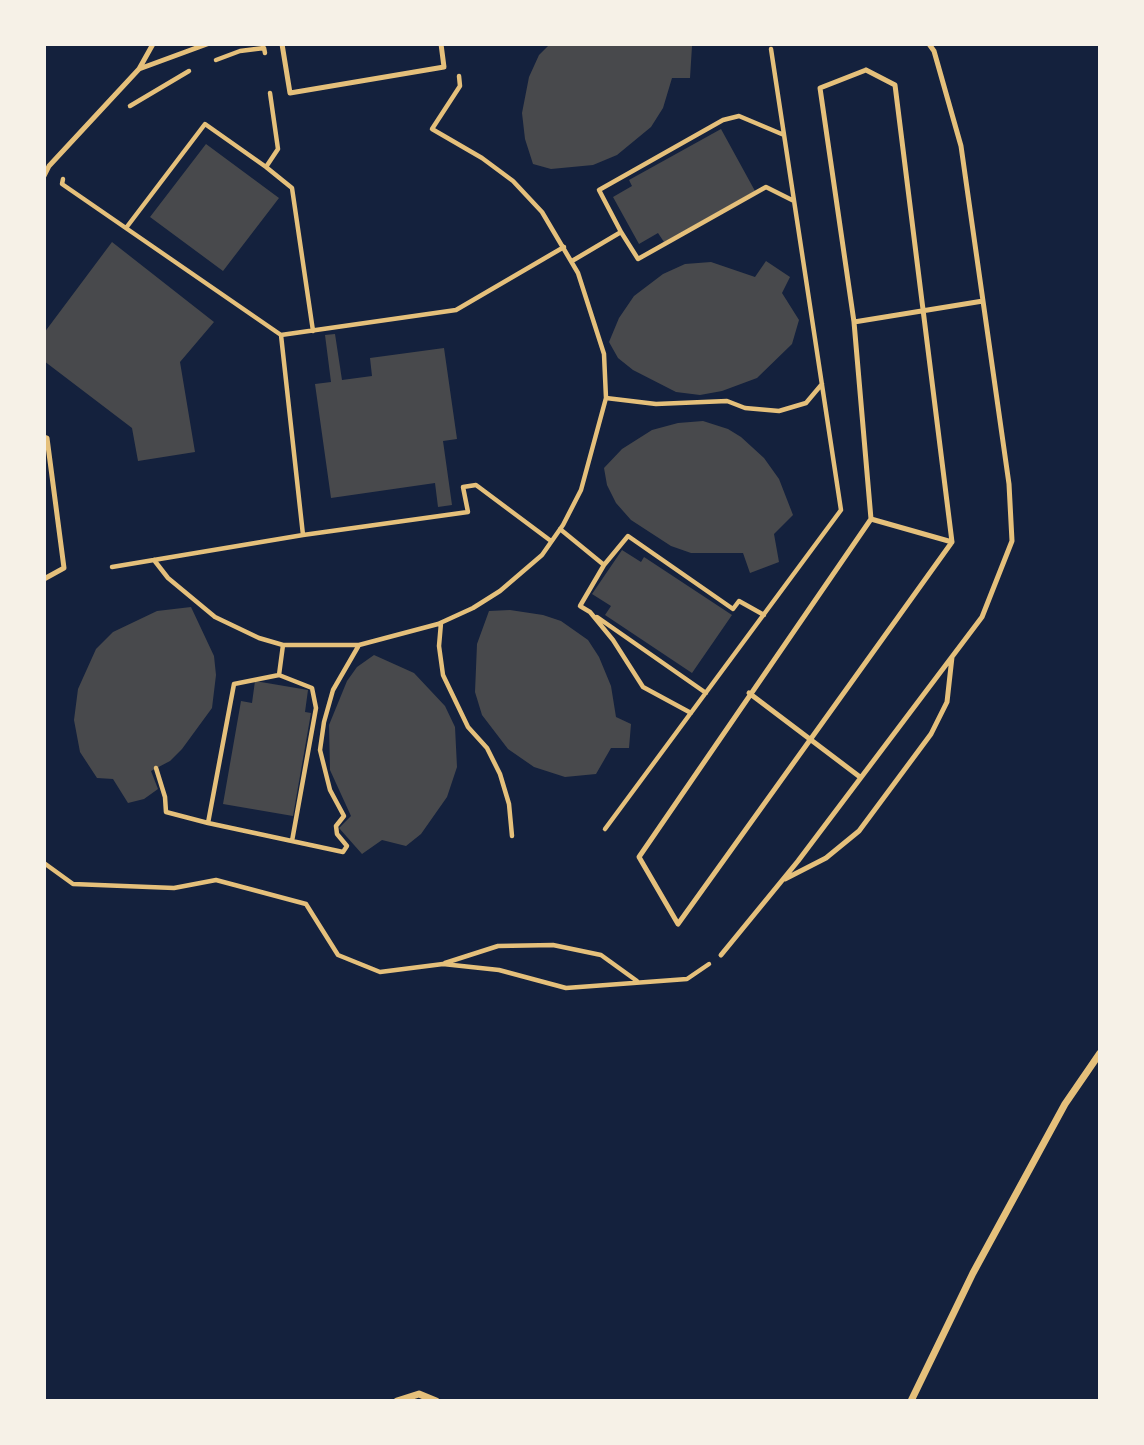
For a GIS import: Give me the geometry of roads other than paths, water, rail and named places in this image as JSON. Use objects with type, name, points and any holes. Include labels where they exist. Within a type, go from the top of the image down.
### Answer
[{"type":"street","points":[[911,1401],[973,1273],[1058,1116],[1100,1053]]},
{"type":"street","points":[[397,1401],[419,1394],[436,1401]]},
{"type":"lane","points":[[44,176],[139,69],[153,44]]},
{"type":"lane","points":[[139,69],[206,44]]},
{"type":"lane","points":[[282,44],[289,93],[444,67],[441,44]]},
{"type":"lane","points":[[721,955],[782,881],[982,617],[1012,541],[1009,484],[961,146],[934,51],[929,44]]},
{"type":"lane","points":[[866,71],[895,85],[925,311],[952,542],[678,923],[639,857],[749,693],[871,519],[854,322],[820,88],[866,71]]},
{"type":"lane","points":[[854,322],[983,301]]},
{"type":"lane","points":[[44,437],[47,438],[64,568],[44,579]]},
{"type":"lane","points":[[871,519],[952,542]]},
{"type":"lane","points":[[782,881],[826,858],[859,831],[936,724],[947,702],[952,656]]},
{"type":"lane","points":[[749,693],[860,777]]}]
